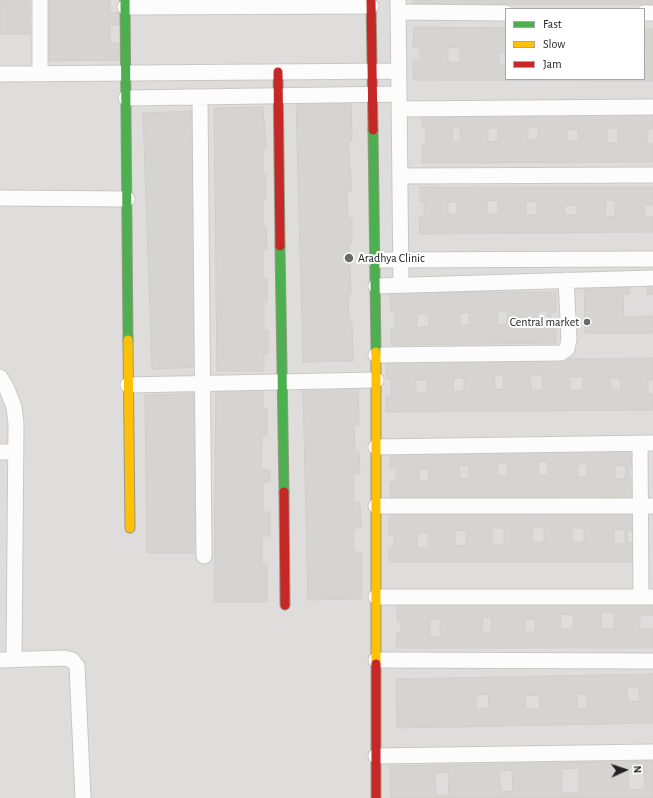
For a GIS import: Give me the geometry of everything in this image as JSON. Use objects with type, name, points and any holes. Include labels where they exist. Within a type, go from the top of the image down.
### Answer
[{"type":"street","points":[[40,0],[40,74]]},
{"type":"street","points":[[130,528],[125,3],[368,3],[368,72],[373,94],[376,286],[376,798]]},
{"type":"street","points":[[401,284],[398,6],[505,12]]},
{"type":"street","points":[[0,74],[399,71]]},
{"type":"street","points":[[278,72],[285,605]]},
{"type":"street","points":[[126,98],[373,94],[399,101],[653,106]]},
{"type":"street","points":[[200,97],[204,556]]},
{"type":"street","points":[[400,176],[653,176]]},
{"type":"street","points":[[0,198],[127,199]]},
{"type":"street","points":[[375,260],[653,259]]},
{"type":"street","points":[[376,286],[401,284],[653,278]]},
{"type":"street","points":[[376,355],[561,353],[566,349],[569,339],[566,280]]},
{"type":"street","points":[[0,377],[7,389],[14,407],[16,452],[7,660],[64,658],[72,660],[77,666],[83,798]]},
{"type":"street","points":[[128,385],[376,380]]},
{"type":"street","points":[[376,447],[646,443],[647,506],[647,597],[376,597]]},
{"type":"street","points":[[0,452],[16,452]]},
{"type":"street","points":[[376,506],[647,506]]},
{"type":"street","points":[[376,660],[653,661]]},
{"type":"street","points":[[376,756],[653,752]]},
{"type":"shaded area","points":[[0,0],[653,0],[653,798],[0,798]]},
{"type":"building","points":[[0,0],[29,0],[30,34],[0,34]]},
{"type":"building","points":[[44,0],[110,0],[110,13],[120,12],[120,25],[110,25],[110,43],[120,43],[120,60],[45,61]]},
{"type":"building","points":[[413,0],[653,0],[653,4],[413,4]]},
{"type":"building","points":[[414,27],[505,28],[505,52],[499,52],[499,64],[505,64],[505,80],[645,80],[647,50],[645,50],[645,29],[653,29],[653,81],[413,80],[413,60],[420,60],[420,48],[413,48]],"holes":[[[448,47],[460,48],[460,63],[448,62]]]},
{"type":"building","points":[[351,97],[352,141],[348,141],[352,191],[347,191],[348,218],[352,218],[352,243],[349,243],[351,294],[348,294],[349,322],[352,322],[353,361],[303,362],[296,99]]},
{"type":"building","points":[[263,107],[266,148],[263,148],[263,175],[266,175],[266,200],[263,200],[263,226],[266,226],[267,250],[263,250],[263,278],[267,278],[267,302],[264,302],[264,330],[268,330],[268,354],[264,354],[264,371],[217,371],[214,108]]},
{"type":"building","points":[[193,111],[198,151],[193,151],[194,179],[198,205],[193,206],[198,307],[194,307],[195,334],[200,367],[152,369],[143,113]]},
{"type":"building","points":[[653,112],[653,129],[648,129],[647,144],[653,144],[653,162],[422,163],[422,144],[426,144],[426,128],[422,128],[422,113]],"holes":[[[528,127],[538,127],[538,140],[528,140]],[[452,128],[460,128],[461,141],[453,142]],[[488,128],[498,128],[498,141],[488,142]],[[607,128],[618,128],[618,143],[607,143]],[[578,129],[578,141],[567,141],[567,130]]]},
{"type":"building","points":[[420,187],[653,187],[653,205],[644,205],[645,217],[653,217],[653,232],[420,234],[419,216],[424,216],[424,202],[420,202]],"holes":[[[498,200],[498,214],[488,214],[487,201]],[[606,200],[615,201],[615,217],[605,216]],[[537,201],[537,215],[526,215],[526,202]],[[448,202],[457,202],[457,214],[448,214]],[[565,205],[577,205],[577,215],[565,215]]]},
{"type":"building","points":[[629,281],[629,294],[623,294],[624,317],[653,316],[653,333],[585,333],[584,282]]},
{"type":"building","points":[[647,281],[653,281],[653,294],[647,294]]},
{"type":"building","points":[[556,292],[556,312],[551,312],[551,324],[556,324],[556,343],[391,345],[391,328],[395,328],[395,312],[391,312],[390,293]],"holes":[[[498,311],[508,311],[506,325],[497,324]],[[538,311],[548,311],[547,324],[537,324]],[[469,312],[470,325],[460,325],[460,313]],[[417,314],[429,314],[429,327],[417,327]]]},
{"type":"building","points":[[653,358],[653,380],[648,380],[648,394],[653,394],[653,410],[386,412],[386,396],[391,396],[391,379],[386,379],[386,361]],"holes":[[[495,375],[504,375],[503,390],[494,389]],[[542,375],[543,390],[531,390],[530,376]],[[570,377],[583,377],[583,390],[570,391]],[[454,378],[464,378],[464,391],[453,391]],[[610,378],[620,378],[621,390],[611,390]],[[416,380],[427,380],[427,393],[416,393]]]},
{"type":"building","points":[[358,387],[359,425],[354,425],[355,452],[359,452],[360,474],[353,474],[354,502],[360,502],[361,528],[354,528],[354,552],[362,552],[362,599],[308,600],[303,388]]},
{"type":"building","points":[[216,390],[263,390],[263,408],[267,408],[267,435],[262,435],[261,470],[270,470],[270,482],[263,482],[263,512],[270,512],[270,536],[262,536],[262,565],[267,565],[267,602],[214,602]]},
{"type":"building","points":[[193,394],[194,411],[197,411],[195,462],[198,462],[199,486],[194,486],[194,512],[198,512],[198,553],[147,553],[145,395]]},
{"type":"building","points":[[633,446],[633,465],[629,465],[629,479],[633,479],[633,497],[391,498],[390,482],[396,482],[396,468],[390,468],[390,448]],"holes":[[[547,461],[548,475],[539,476],[538,462]],[[507,463],[508,476],[498,476],[497,464]],[[578,464],[587,464],[587,477],[578,477]],[[469,465],[469,478],[460,479],[459,466]],[[615,465],[626,466],[625,479],[615,479]],[[419,469],[428,469],[429,481],[419,482]]]},
{"type":"building","points":[[632,512],[632,531],[627,531],[628,543],[632,543],[632,562],[389,562],[389,548],[394,548],[394,535],[389,535],[389,513]],"holes":[[[532,527],[544,527],[544,542],[533,542]],[[492,528],[504,528],[504,545],[492,545]],[[572,528],[584,528],[584,542],[572,542]],[[625,529],[625,544],[614,544],[614,530]],[[466,530],[466,545],[455,546],[455,531]],[[417,533],[428,533],[428,548],[417,548]]]},
{"type":"building","points":[[653,601],[653,615],[640,615],[640,629],[653,629],[653,648],[396,648],[397,632],[401,632],[401,622],[397,622],[397,602]],"holes":[[[601,612],[614,612],[614,629],[601,629]],[[561,614],[574,615],[573,629],[560,629]],[[483,617],[491,617],[491,632],[482,632]],[[430,619],[440,619],[440,637],[430,637]],[[525,619],[535,619],[535,632],[525,632]]]},
{"type":"building","points":[[653,674],[653,723],[397,728],[396,679]],"holes":[[[627,687],[639,687],[640,701],[628,702]],[[488,694],[489,708],[476,709],[476,695]],[[577,694],[587,694],[587,709],[577,709]],[[539,695],[540,709],[526,709],[525,696]]]},
{"type":"building","points":[[653,761],[653,798],[391,798],[390,766]],"holes":[[[644,767],[645,789],[629,790],[628,768]],[[579,768],[579,793],[562,793],[562,769]],[[512,770],[513,791],[501,792],[499,771]],[[448,772],[449,795],[436,796],[435,773]]]},
{"type":"traffic: fast","points":[[125,0],[128,340]]},
{"type":"traffic: fast","points":[[373,130],[376,352]]},
{"type":"traffic: fast","points":[[280,246],[284,492]]},
{"type":"traffic: slow","points":[[128,340],[130,528]]},
{"type":"traffic: slow","points":[[376,352],[376,664]]},
{"type":"traffic: jam","points":[[371,0],[373,130]]},
{"type":"traffic: jam","points":[[278,72],[280,246]]},
{"type":"traffic: jam","points":[[284,492],[285,605]]},
{"type":"traffic: jam","points":[[376,664],[376,798]]},
{"type":"place","name":"Aradhya Clinic","points":[[349,258]]},
{"type":"place","name":"Central market","points":[[587,322]]}]
